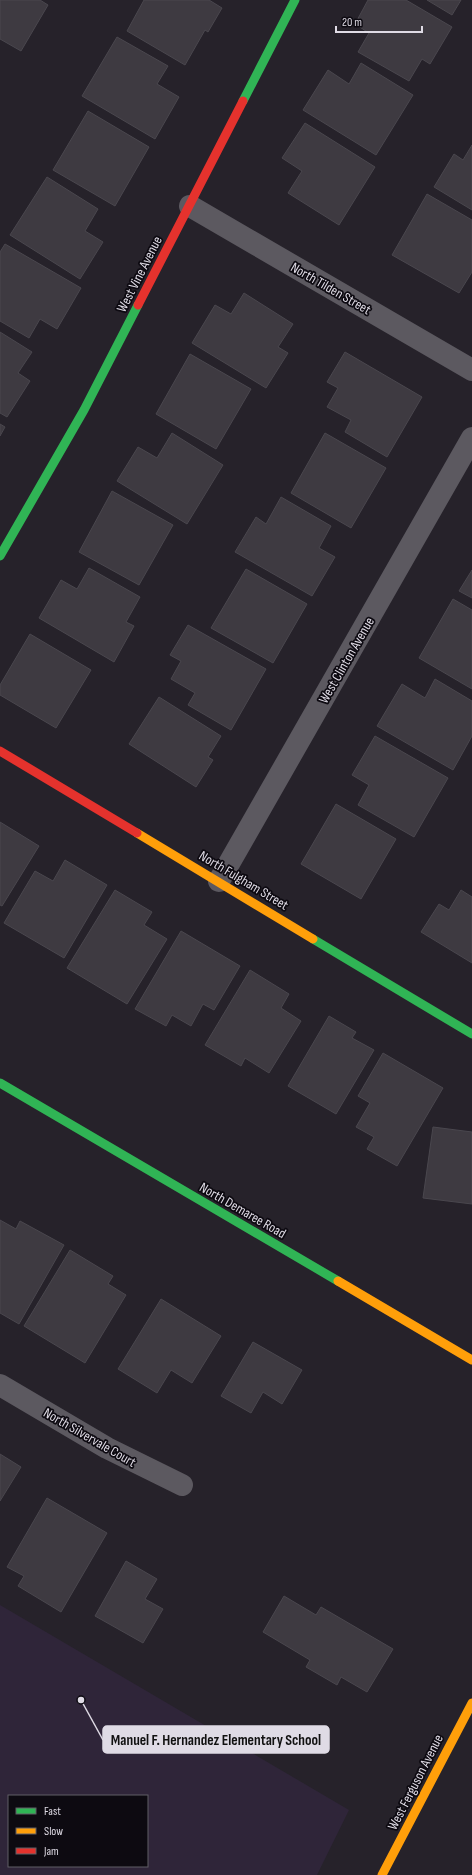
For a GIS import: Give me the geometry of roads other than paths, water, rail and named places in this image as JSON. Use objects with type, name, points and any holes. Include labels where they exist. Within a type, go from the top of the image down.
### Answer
[{"type":"street","name":"West Vine Avenue","points":[[0,556],[84,410],[295,0]]},
{"type":"street","name":"North Tilden Street","points":[[190,206],[472,370]]},
{"type":"street","name":"West Clinton Avenue","points":[[219,881],[472,438]]},
{"type":"street","name":"North Fulgham Street","points":[[0,751],[472,1034]]},
{"type":"street","name":"North Demaree Road","points":[[0,1083],[472,1360]]},
{"type":"street","name":"North Silvervale Court","points":[[0,1385],[107,1448],[182,1486]]},
{"type":"street","name":"West Ferguson Avenue","points":[[382,1875],[472,1703]]},
{"type":"place","name":"Manuel F. Hernandez Elementary School","points":[[81,1700]]}]
